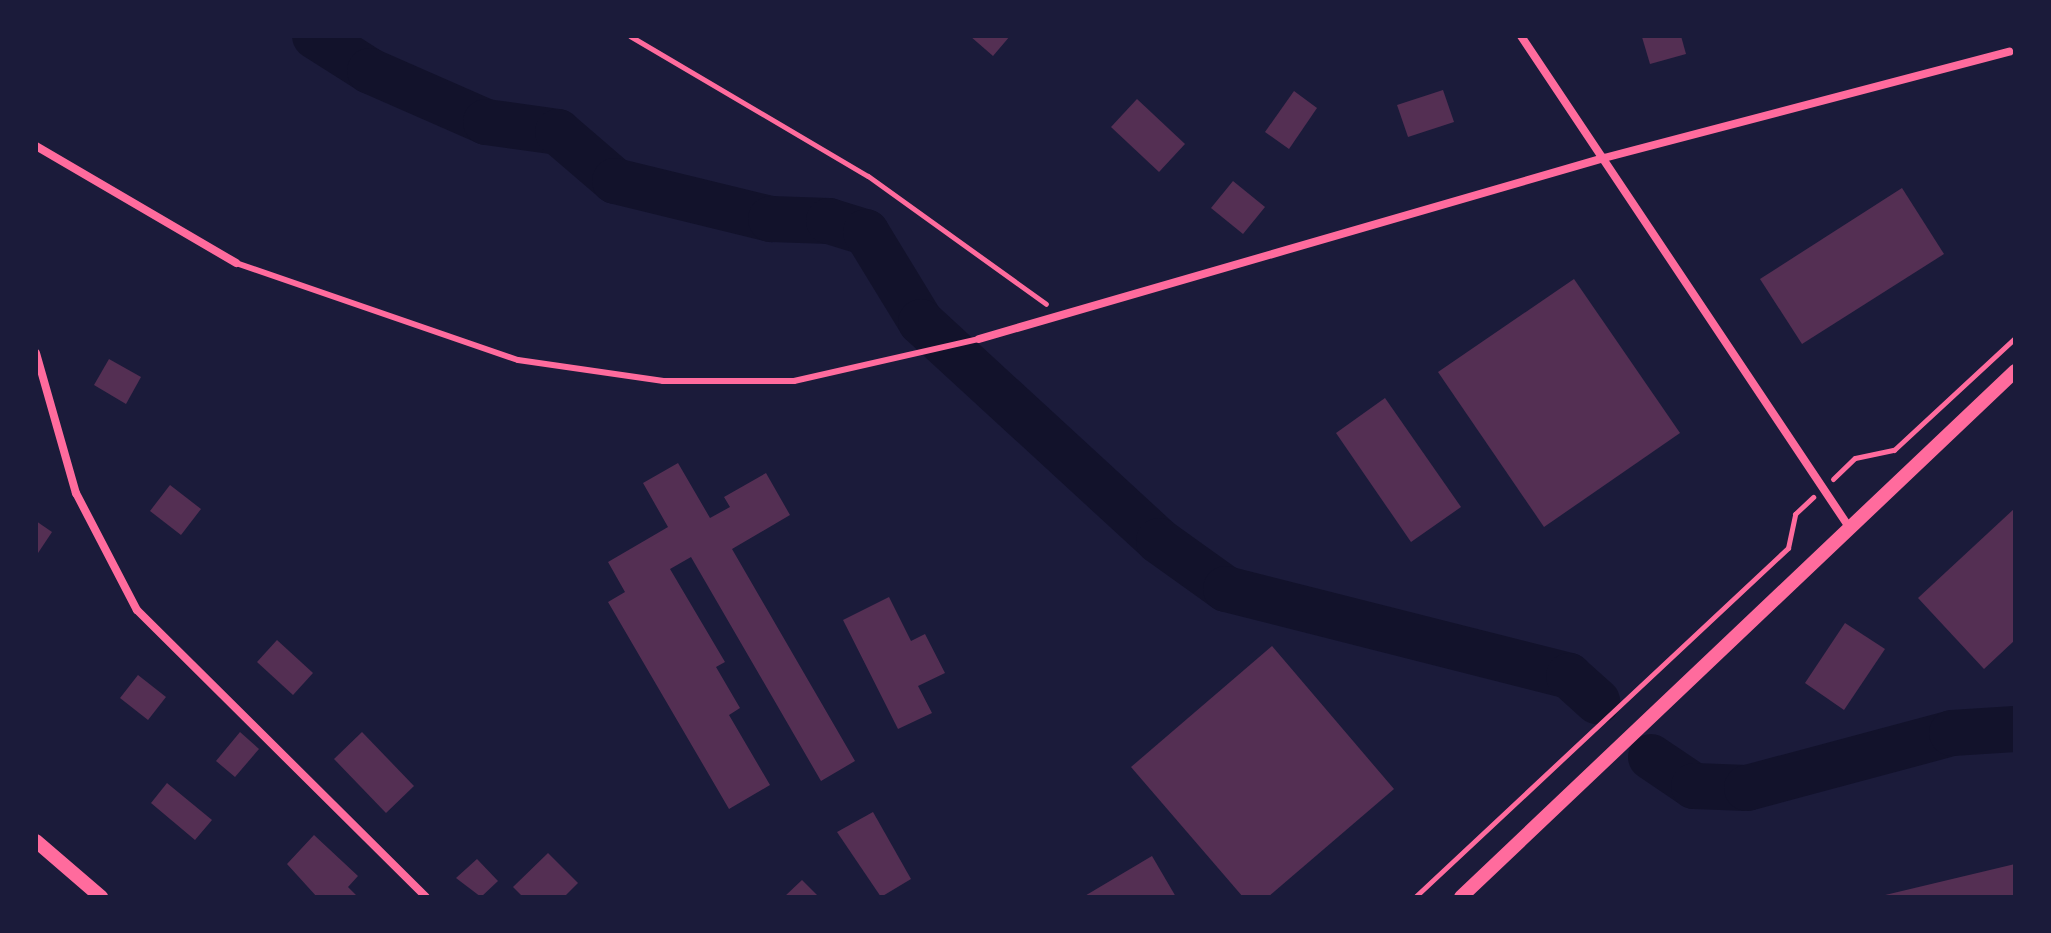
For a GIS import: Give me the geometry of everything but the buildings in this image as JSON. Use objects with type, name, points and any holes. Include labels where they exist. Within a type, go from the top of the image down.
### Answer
[{"type":"street","points":[[1521,36],[1849,527]]},
{"type":"street","points":[[979,339],[1062,318],[1604,158],[2009,52]]},
{"type":"street","points":[[36,146],[236,263]]},
{"type":"street","points":[[36,353],[76,493],[137,610],[426,897]]},
{"type":"street","points":[[1461,897],[2015,371]]},
{"type":"street","points":[[36,841],[101,897]]},
{"type":"lane","points":[[236,263],[518,360],[663,381],[794,381],[887,365],[979,339]]},
{"type":"path","points":[[630,36],[868,176],[1062,318]]},
{"type":"path","points":[[1415,897],[1788,548],[1795,514],[1822,488],[1855,458],[1894,450],[2015,338]]},
{"type":"waterway","points":[[315,36],[370,71],[486,122],[558,132],[615,181],[771,219],[829,221],[866,232],[921,322],[1159,541],[1226,589],[1569,676],[1597,701]]},
{"type":"waterway","points":[[1651,757],[1694,786],[1747,788],[1952,733],[2015,729]]}]
